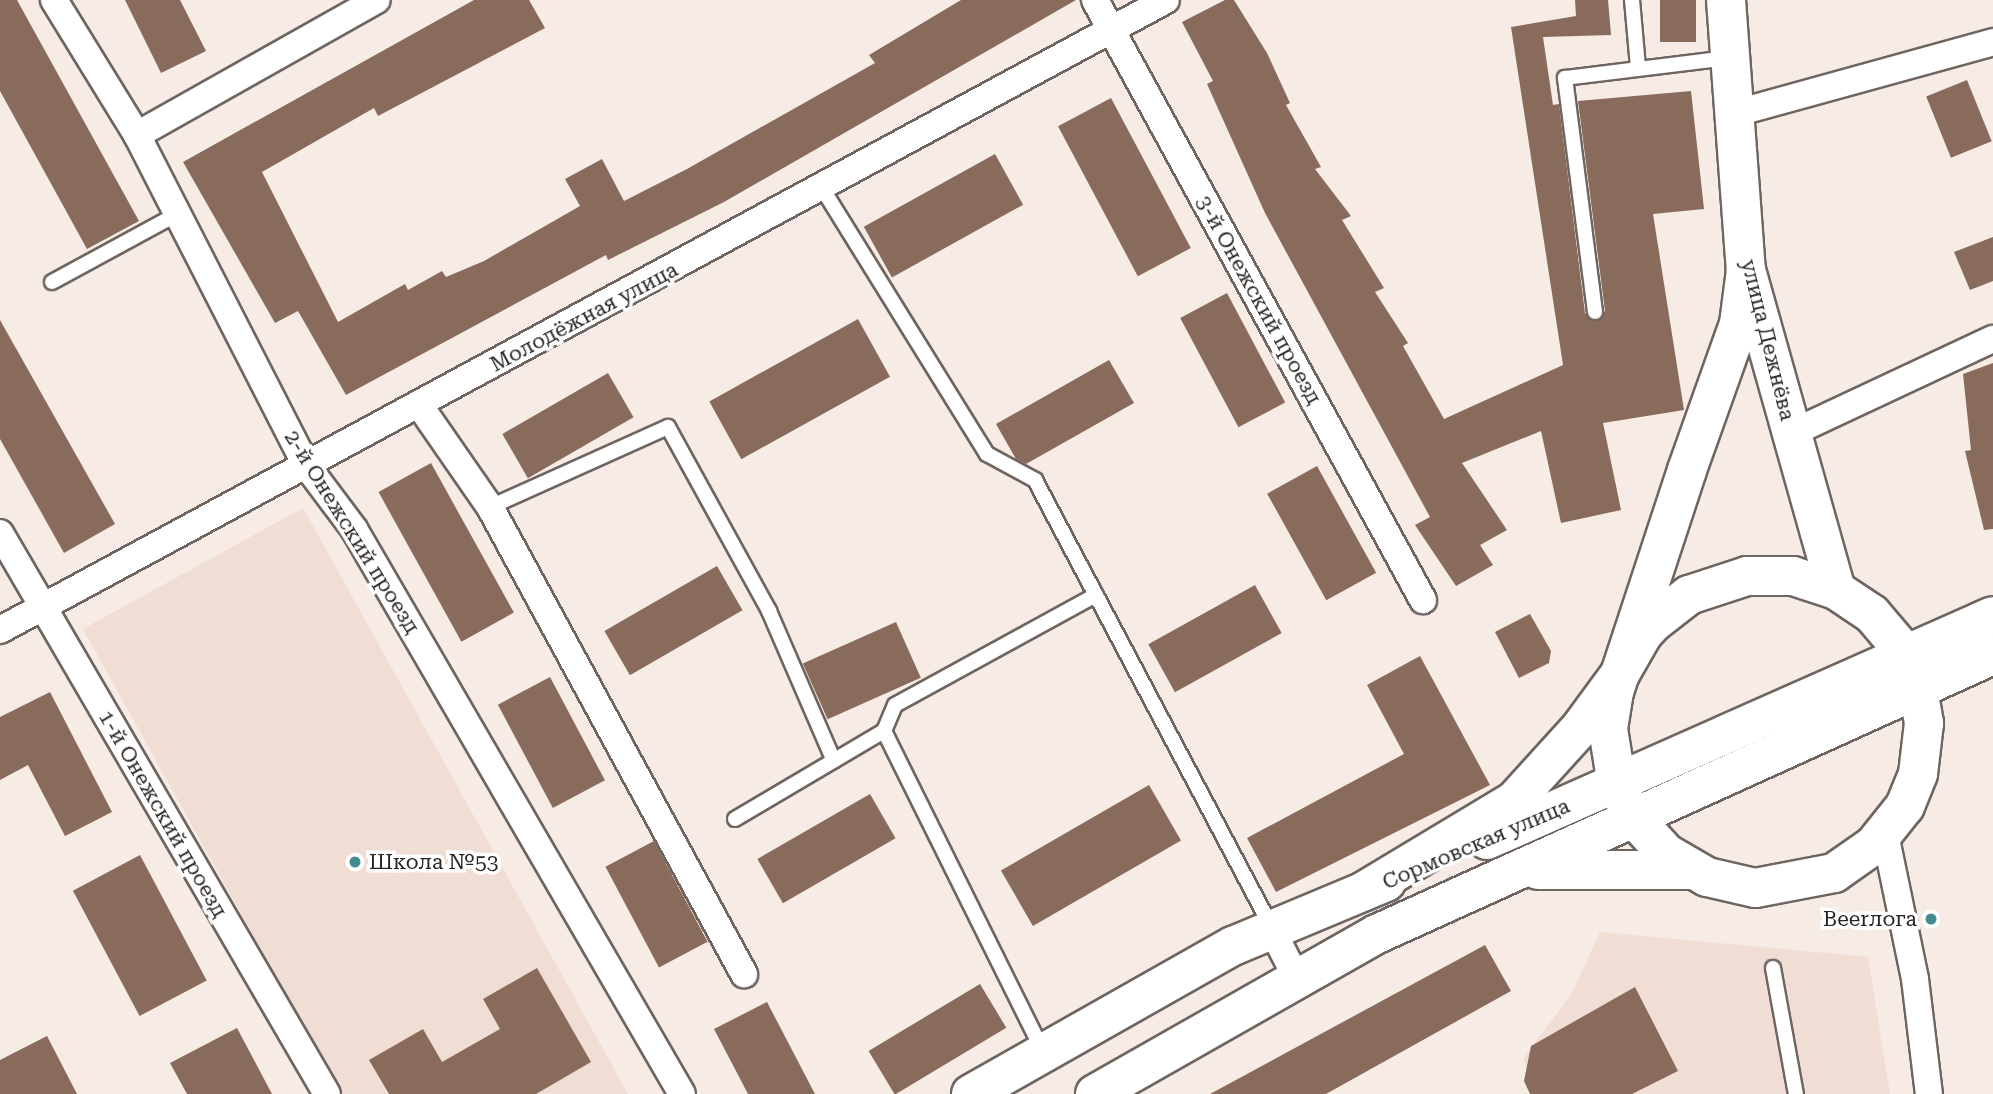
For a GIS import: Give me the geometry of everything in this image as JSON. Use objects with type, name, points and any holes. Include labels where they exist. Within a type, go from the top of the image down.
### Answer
[{"type":"street","name":"2-й Онежский проезд","points":[[54,0],[137,135],[306,465],[354,529],[682,1094]]},
{"type":"street","points":[[137,135],[377,0]]},
{"type":"street","name":"3-й Онежский проезд","points":[[1095,0],[1423,600]]},
{"type":"street","name":"Молодёжная улица","points":[[0,630],[420,406],[1166,0]]},
{"type":"street","name":"улица Дежнёва","points":[[1726,0],[1746,270],[1836,590]]},
{"type":"street","points":[[1736,113],[1993,42]]},
{"type":"street","points":[[1693,870],[1665,853],[1625,801],[1608,729],[1620,674],[1739,324],[1746,270]]},
{"type":"street","points":[[1792,433],[1993,339]]},
{"type":"street","points":[[420,406],[490,507],[744,974]]},
{"type":"street","name":"1-й Онежский проезд","points":[[0,533],[327,1094]]},
{"type":"street","points":[[1364,891],[1514,801],[1549,768],[1620,674],[1658,617],[1717,582],[1777,575],[1836,590],[1872,614],[1912,672],[1924,723],[1918,774],[1885,834],[1848,865],[1803,884],[1755,888],[1693,870],[1594,867],[1511,873]]},
{"type":"street","name":"Сормовская улица","points":[[971,1094],[1272,930],[1364,891],[1625,801],[1912,672],[1993,616]]},
{"type":"street","name":"Сормовская улица","points":[[1912,672],[1993,655]]},
{"type":"street","name":"Сормовская улица","points":[[1095,1094],[1296,977],[1511,873],[1625,801]]},
{"type":"street","points":[[1885,834],[1915,979],[1929,1094]]},
{"type":"street","points":[[1272,930],[1296,977]]},
{"type":"lane","points":[[1632,0],[1638,67]]},
{"type":"lane","points":[[1595,312],[1565,78],[1638,67],[1732,58]]},
{"type":"lane","points":[[822,188],[987,454],[1035,480],[1272,930]]},
{"type":"lane","points":[[52,282],[177,214]]},
{"type":"lane","points":[[490,507],[668,427],[769,611],[834,761]]},
{"type":"lane","points":[[735,819],[884,731],[895,705],[1096,595]]},
{"type":"lane","points":[[884,731],[1044,1053]]},
{"type":"lane","points":[[1773,968],[1796,1094]]},
{"type":"shaded area","name":"Школа №53","points":[[303,508],[628,1094],[341,1094],[83,629]]},
{"type":"shaded area","points":[[1600,932],[1868,957],[1890,1094],[1531,1094],[1524,1058],[1572,993]]},
{"type":"building","points":[[0,0],[17,0],[139,221],[87,249],[0,91]]},
{"type":"building","points":[[125,0],[180,0],[206,51],[161,73]]},
{"type":"building","points":[[474,0],[529,0],[545,28],[378,116],[374,108],[262,172],[338,322],[405,284],[408,290],[442,271],[446,277],[484,261],[580,206],[565,179],[602,159],[624,201],[687,169],[875,63],[869,55],[961,0],[1076,0],[724,202],[608,260],[606,255],[346,395],[298,311],[275,323],[183,162]]},
{"type":"building","points":[[1225,0],[1234,0],[1267,53],[1290,103],[1286,105],[1321,167],[1315,169],[1351,216],[1342,220],[1384,288],[1375,292],[1408,343],[1403,346],[1444,419],[1563,365],[1511,27],[1576,16],[1575,0],[1608,0],[1611,35],[1543,37],[1553,105],[1559,104],[1585,313],[1592,321],[1605,311],[1578,101],[1691,91],[1704,209],[1653,214],[1684,410],[1603,423],[1621,510],[1561,523],[1541,431],[1462,463],[1507,530],[1480,545],[1493,565],[1456,586],[1415,525],[1430,517],[1265,213],[1207,84],[1213,81],[1182,22]]},
{"type":"building","points":[[1660,0],[1696,0],[1696,42],[1660,42]]},
{"type":"building","points":[[1967,80],[1992,141],[1951,158],[1926,96]]},
{"type":"building","points":[[1111,98],[1191,248],[1138,276],[1058,126]]},
{"type":"building","points":[[995,154],[1023,205],[892,277],[864,227]]},
{"type":"building","points":[[1993,237],[1993,281],[1970,290],[1954,252]]},
{"type":"building","points":[[1227,293],[1285,402],[1238,427],[1180,318]]},
{"type":"building","points":[[858,319],[890,377],[741,459],[709,401]]},
{"type":"building","points":[[0,320],[115,524],[64,553],[0,439]]},
{"type":"building","points":[[1109,360],[1134,403],[1026,464],[1016,459],[996,424]]},
{"type":"building","points":[[1993,363],[1993,529],[1984,530],[1965,451],[1971,450],[1963,374]]},
{"type":"building","points":[[608,373],[634,417],[528,478],[502,434]]},
{"type":"building","points":[[431,463],[514,613],[461,642],[379,492]]},
{"type":"building","points":[[1317,466],[1376,573],[1326,600],[1267,494]]},
{"type":"building","points":[[717,566],[743,610],[630,675],[604,631]]},
{"type":"building","points":[[1255,585],[1282,633],[1175,692],[1148,644]]},
{"type":"building","points":[[1530,614],[1551,651],[1549,663],[1519,678],[1495,632]]},
{"type":"building","points":[[896,622],[921,678],[828,719],[803,663]]},
{"type":"building","points":[[1420,656],[1490,785],[1276,892],[1247,838],[1404,754],[1367,685]]},
{"type":"building","points":[[550,677],[605,780],[553,808],[498,705]]},
{"type":"building","points":[[50,692],[112,812],[65,836],[28,765],[0,780],[0,717]]},
{"type":"building","points":[[1149,785],[1181,840],[1033,926],[1001,871]]},
{"type":"building","points":[[870,794],[895,838],[783,903],[757,859]]},
{"type":"building","points":[[654,841],[708,942],[659,967],[605,867]]},
{"type":"building","points":[[140,855],[207,980],[140,1016],[73,891]]},
{"type":"building","points":[[1485,945],[1511,991],[1326,1094],[1210,1094]]},
{"type":"building","points":[[537,968],[591,1062],[536,1094],[389,1094],[369,1060],[423,1029],[442,1062],[500,1029],[483,999]]},
{"type":"building","points":[[980,984],[1006,1028],[896,1094],[869,1051]]},
{"type":"building","points":[[1635,987],[1678,1071],[1632,1094],[1530,1094],[1524,1081],[1531,1046]]},
{"type":"building","points":[[767,1002],[815,1094],[748,1094],[714,1029]]},
{"type":"building","points":[[237,1028],[272,1094],[187,1094],[170,1063]]},
{"type":"building","points":[[47,1036],[77,1094],[0,1094],[0,1060]]},
{"type":"place","name":"Школа №53","points":[[355,862]]},
{"type":"place","name":"Beerлога","points":[[1931,919]]}]
